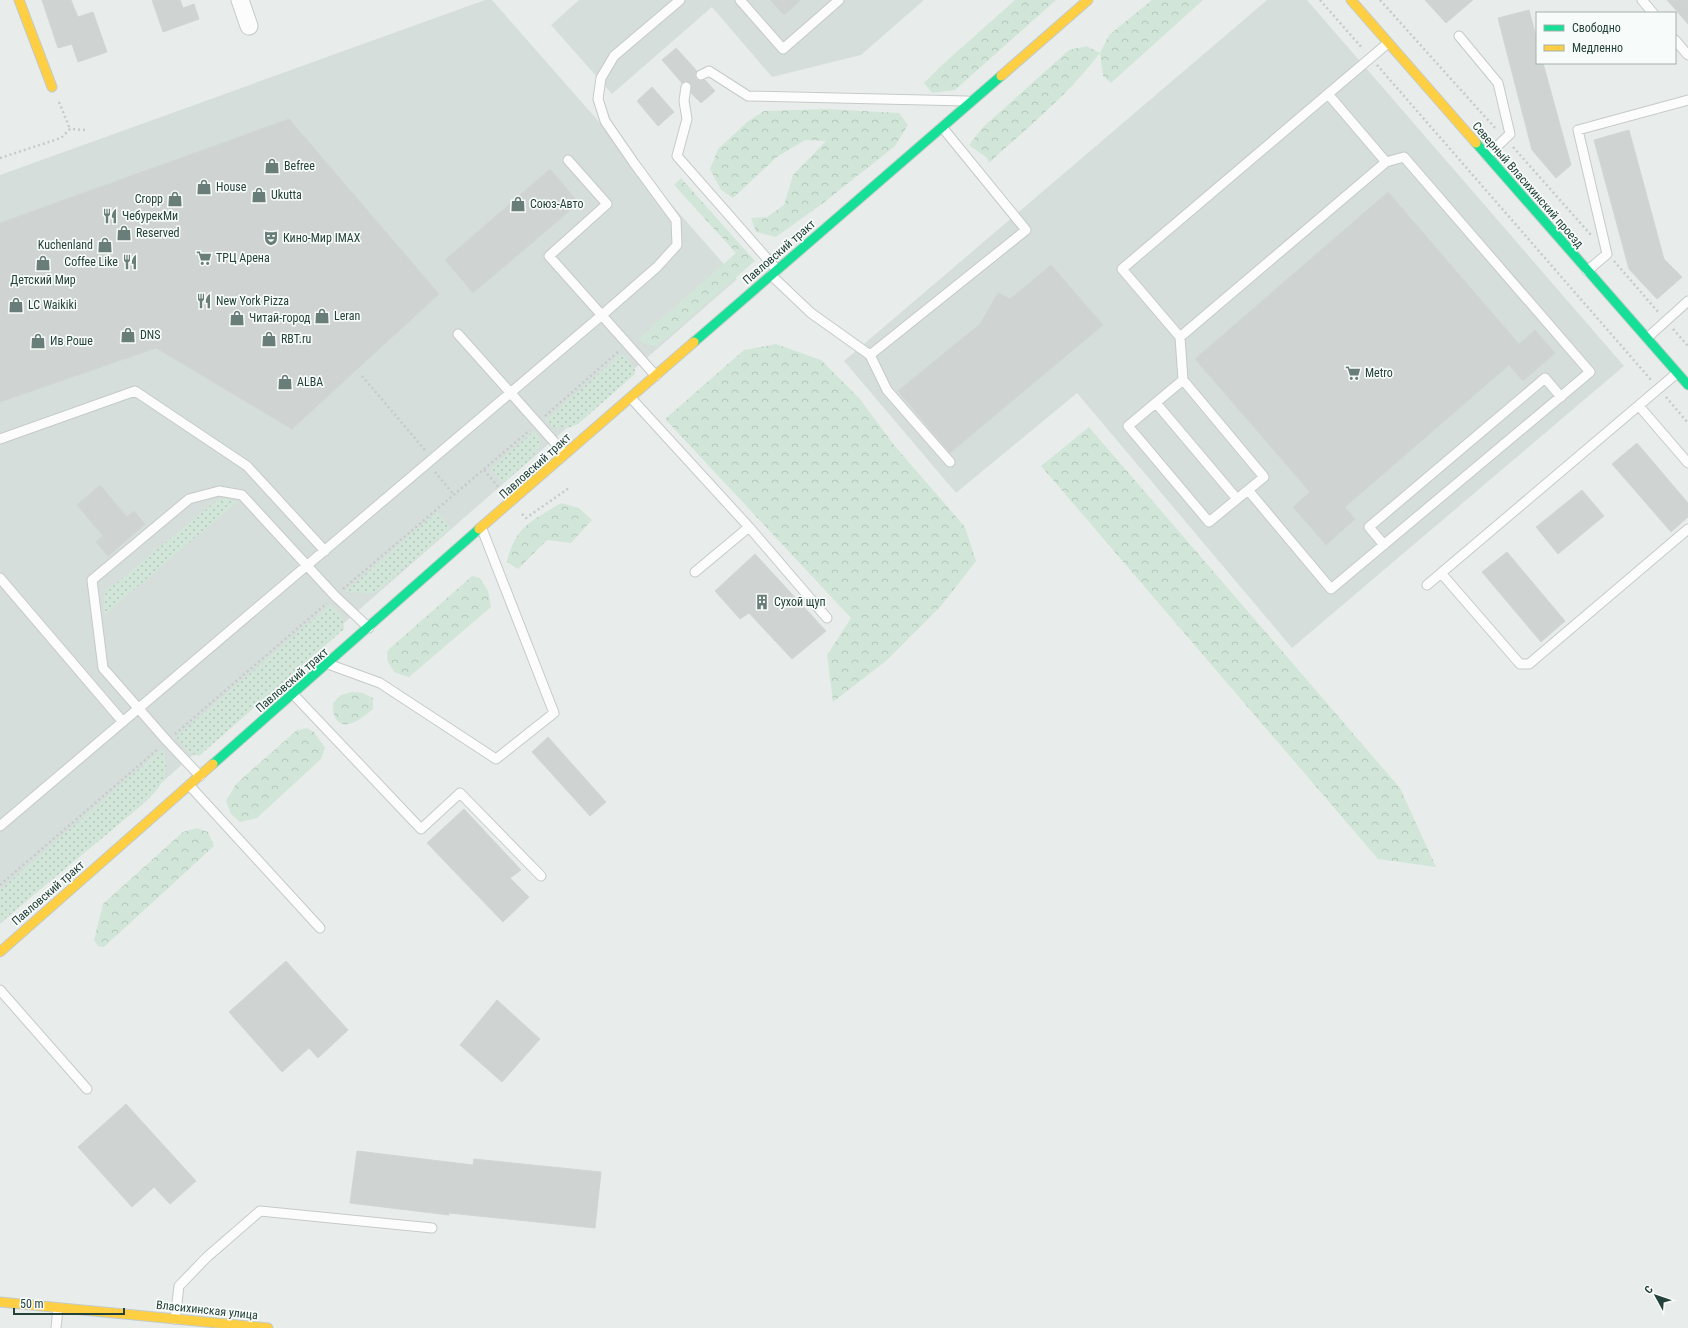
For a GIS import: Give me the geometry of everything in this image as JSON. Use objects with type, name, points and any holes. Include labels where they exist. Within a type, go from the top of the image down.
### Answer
[{"type":"main road","points":[[19,0],[52,87]]},
{"type":"main road","name":"Павловский тракт","points":[[0,952],[565,454],[1088,0]]},
{"type":"main road","name":"Северный Власихинский проезд","points":[[1351,0],[1688,385]]},
{"type":"main road","name":"Власихинская улица","points":[[1,1302],[268,1328]]},
{"type":"street","points":[[240,0],[249,26]]},
{"type":"lane","points":[[0,826],[602,315],[657,267],[677,245],[676,220],[605,121],[598,99],[601,78],[614,56],[680,0]]},
{"type":"lane","points":[[740,0],[783,49],[839,0]]},
{"type":"lane","points":[[1642,0],[1652,12]]},
{"type":"lane","points":[[1459,36],[1498,83],[1510,134],[1487,156]]},
{"type":"lane","points":[[1676,41],[1688,55]]},
{"type":"lane","points":[[1183,380],[1128,426],[1209,522],[1264,477],[1183,380],[1180,337],[1122,269],[1388,43]]},
{"type":"lane","points":[[701,75],[709,71],[748,96],[970,102]]},
{"type":"lane","points":[[686,88],[684,101],[687,119],[677,156],[810,314],[870,355],[887,390],[950,462]]},
{"type":"lane","points":[[1328,94],[1386,162]]},
{"type":"lane","points":[[1588,271],[1607,254],[1578,130],[1688,100]]},
{"type":"lane","points":[[870,355],[1026,230],[942,126]]},
{"type":"lane","points":[[1180,337],[1386,162],[1404,157],[1590,372],[1331,589],[1248,490]]},
{"type":"lane","points":[[568,160],[607,204],[549,256],[656,376]]},
{"type":"lane","points":[[1647,338],[1688,301]]},
{"type":"lane","points":[[458,334],[565,454]]},
{"type":"lane","points":[[1427,585],[1677,373]]},
{"type":"lane","points":[[1384,545],[1368,527],[1545,378],[1561,397]]},
{"type":"lane","points":[[0,439],[135,391],[247,466],[325,551]]},
{"type":"lane","points":[[631,398],[749,527],[827,618]]},
{"type":"lane","points":[[1156,403],[1237,499]]},
{"type":"lane","points":[[1639,406],[1688,464]]},
{"type":"lane","points":[[200,776],[103,668],[92,580],[189,499],[219,491],[242,495],[335,596],[369,628]]},
{"type":"lane","points":[[695,572],[749,527]]},
{"type":"lane","points":[[328,664],[380,683],[496,759],[554,713],[482,528]]},
{"type":"lane","points":[[1441,573],[1520,664],[1529,664],[1688,529]]},
{"type":"lane","points":[[0,578],[123,722]]},
{"type":"lane","points":[[293,694],[421,829],[460,793],[541,876]]},
{"type":"lane","points":[[189,785],[320,928]]},
{"type":"lane","points":[[0,990],[87,1089]]},
{"type":"lane","points":[[175,1319],[179,1286],[207,1258],[260,1211],[432,1228]]},
{"type":"lane","points":[[56,1328],[58,1308]]},
{"type":"path","points":[[1320,0],[1688,423]]},
{"type":"path","points":[[1380,0],[1688,346]]},
{"type":"path","points":[[52,87],[70,129]]},
{"type":"path","points":[[0,158],[61,138],[70,129],[85,130]]},
{"type":"path","points":[[335,596],[537,424],[627,344]]},
{"type":"path","points":[[362,376],[433,459],[430,466],[454,495]]},
{"type":"shaded area","points":[[485,0],[492,0],[737,279],[0,924],[0,175]]},
{"type":"shaded area","points":[[579,0],[924,0],[861,55],[772,77],[712,7],[612,94],[551,25]]},
{"type":"shaded area","points":[[1267,0],[1307,0],[1624,366],[1292,648],[1077,393],[956,493],[844,361]]},
{"type":"green space","points":[[1015,0],[1056,0],[955,90],[932,93],[924,83]]},
{"type":"green space","points":[[1152,0],[1203,0],[1111,83],[1103,76],[1100,53],[1109,35]]},
{"type":"green space","points":[[1087,46],[1100,53],[1061,97],[989,163],[987,158],[969,145],[983,127],[1069,50]]},
{"type":"green space","points":[[826,109],[899,113],[908,125],[895,146],[822,204],[776,237],[756,232],[751,218],[767,217],[784,205],[793,175],[826,141],[805,140],[777,157],[733,198],[721,190],[710,169],[718,149],[747,122],[764,111]]},
{"type":"green space","points":[[681,178],[755,261],[657,346],[646,345],[638,339],[736,253],[674,185]]},
{"type":"green space","points":[[776,344],[821,360],[859,398],[894,445],[965,527],[976,561],[941,606],[886,661],[833,702],[827,655],[851,618],[665,419],[744,350]]},
{"type":"green space","points":[[622,353],[635,368],[635,374],[578,424],[568,428],[552,427],[546,420]]},
{"type":"green space","points":[[1089,427],[1400,788],[1436,867],[1378,859],[1041,466]]},
{"type":"green space","points":[[534,431],[540,439],[540,444],[537,450],[526,463],[503,483],[491,469]]},
{"type":"green space","points":[[228,499],[237,502],[104,615],[104,600],[107,591],[216,501]]},
{"type":"green space","points":[[561,503],[579,508],[592,520],[571,543],[547,540],[518,569],[507,562],[510,550],[520,532],[533,520]]},
{"type":"green space","points":[[437,512],[451,528],[381,589],[368,594],[346,591]]},
{"type":"green space","points":[[472,576],[480,578],[488,591],[491,607],[409,677],[394,672],[387,660],[388,650]]},
{"type":"green space","points":[[331,604],[343,618],[344,629],[199,756],[189,753],[176,737]]},
{"type":"green space","points":[[352,692],[363,693],[373,698],[373,709],[353,723],[342,724],[334,715],[333,703],[341,695]]},
{"type":"green space","points":[[307,728],[314,732],[325,748],[321,759],[257,818],[240,822],[231,814],[226,801],[236,784],[297,730]]},
{"type":"green space","points":[[162,749],[166,766],[165,774],[163,781],[154,793],[142,805],[0,923],[0,890]]},
{"type":"green space","points":[[197,828],[208,832],[214,846],[104,947],[98,946],[94,940],[103,904],[183,832]]},
{"type":"building","points":[[42,0],[71,0],[78,17],[93,12],[107,52],[78,62],[72,44],[58,48]]},
{"type":"building","points":[[152,0],[180,0],[183,8],[194,4],[199,19],[163,32]]},
{"type":"building","points":[[770,0],[801,0],[784,15]]},
{"type":"building","points":[[1425,0],[1473,0],[1446,23]]},
{"type":"building","points":[[1667,0],[1688,0],[1688,24]]},
{"type":"building","points":[[1529,10],[1536,36],[1536,64],[1543,64],[1571,165],[1556,178],[1532,150],[1498,18]]},
{"type":"building","points":[[676,48],[697,71],[695,75],[697,80],[705,80],[715,91],[701,103],[691,93],[692,85],[686,81],[682,83],[662,60]]},
{"type":"building","points":[[652,87],[674,112],[658,126],[637,101]]},
{"type":"building","name":"ТРЦ Арена","points":[[289,119],[439,294],[292,429],[156,348],[0,402],[0,223]]},
{"type":"building","points":[[1629,130],[1664,259],[1682,277],[1657,299],[1629,269],[1594,140]]},
{"type":"building","points":[[550,169],[579,203],[473,293],[445,260]]},
{"type":"building","name":"Metro","points":[[1388,192],[1519,344],[1535,330],[1555,353],[1523,381],[1509,365],[1345,507],[1355,519],[1326,545],[1293,507],[1310,492],[1195,359]]},
{"type":"building","points":[[1051,265],[1103,325],[950,453],[898,391],[980,324],[998,293],[1010,299]]},
{"type":"building","points":[[1637,443],[1688,503],[1688,517],[1671,532],[1612,464]]},
{"type":"building","points":[[100,485],[127,517],[134,511],[145,524],[108,556],[96,542],[103,536],[77,505]]},
{"type":"building","points":[[1582,490],[1604,516],[1558,554],[1536,527]]},
{"type":"building","points":[[1507,552],[1565,621],[1541,642],[1482,572]]},
{"type":"building","name":"Сухой щуп","points":[[755,554],[826,631],[792,659],[749,613],[740,619],[715,591]]},
{"type":"building","points":[[548,737],[606,802],[590,816],[532,752]]},
{"type":"building","points":[[464,809],[521,870],[510,878],[529,897],[503,922],[427,843]]},
{"type":"building","points":[[286,961],[348,1030],[318,1058],[309,1048],[282,1072],[229,1012]]},
{"type":"building","points":[[497,1000],[540,1039],[502,1082],[460,1045]]},
{"type":"building","points":[[126,1104],[196,1181],[170,1204],[154,1187],[132,1207],[78,1147]]},
{"type":"building","points":[[357,1151],[473,1165],[474,1159],[601,1172],[595,1228],[449,1213],[449,1215],[350,1203]]},
{"type":"traffic: fast","points":[[694,342],[1001,76]]},
{"type":"traffic: fast","points":[[1476,143],[1688,385]]},
{"type":"traffic: fast","points":[[213,764],[479,529]]},
{"type":"traffic: slow","points":[[19,0],[52,87]]},
{"type":"traffic: slow","points":[[1001,76],[1088,0]]},
{"type":"traffic: slow","points":[[1351,0],[1476,143]]},
{"type":"traffic: slow","points":[[479,529],[694,342]]},
{"type":"traffic: slow","points":[[0,952],[213,764]]},
{"type":"traffic: slow","points":[[0,1302],[268,1328]]},
{"type":"place","name":"Befree","points":[[272,166]]},
{"type":"place","name":"House","points":[[204,187]]},
{"type":"place","name":"Ukutta","points":[[259,195]]},
{"type":"place","name":"Cropp","points":[[175,199]]},
{"type":"place","name":"Союз-Авто","points":[[518,204]]},
{"type":"place","name":"ЧебурекМи","points":[[110,216]]},
{"type":"place","name":"Reserved","points":[[124,233]]},
{"type":"place","name":"Кино-Мир IMAX","points":[[271,238]]},
{"type":"place","name":"Kuchenland","points":[[105,245]]},
{"type":"place","name":"ТРЦ Арена","points":[[204,258]]},
{"type":"place","name":"Coffee Like","points":[[130,262]]},
{"type":"place","name":"Детский Мир","points":[[43,263]]},
{"type":"place","name":"New York Pizza","points":[[204,301]]},
{"type":"place","name":"LC Waikiki","points":[[16,305]]},
{"type":"place","name":"Leran","points":[[322,316]]},
{"type":"place","name":"Читай-город","points":[[237,318]]},
{"type":"place","name":"DNS","points":[[128,335]]},
{"type":"place","name":"RBT.ru","points":[[269,339]]},
{"type":"place","name":"Ив Роше","points":[[38,341]]},
{"type":"place","name":"Metro","points":[[1353,373]]},
{"type":"place","name":"ALBA","points":[[285,382]]},
{"type":"place","name":"Сухой щуп","points":[[762,602]]}]
